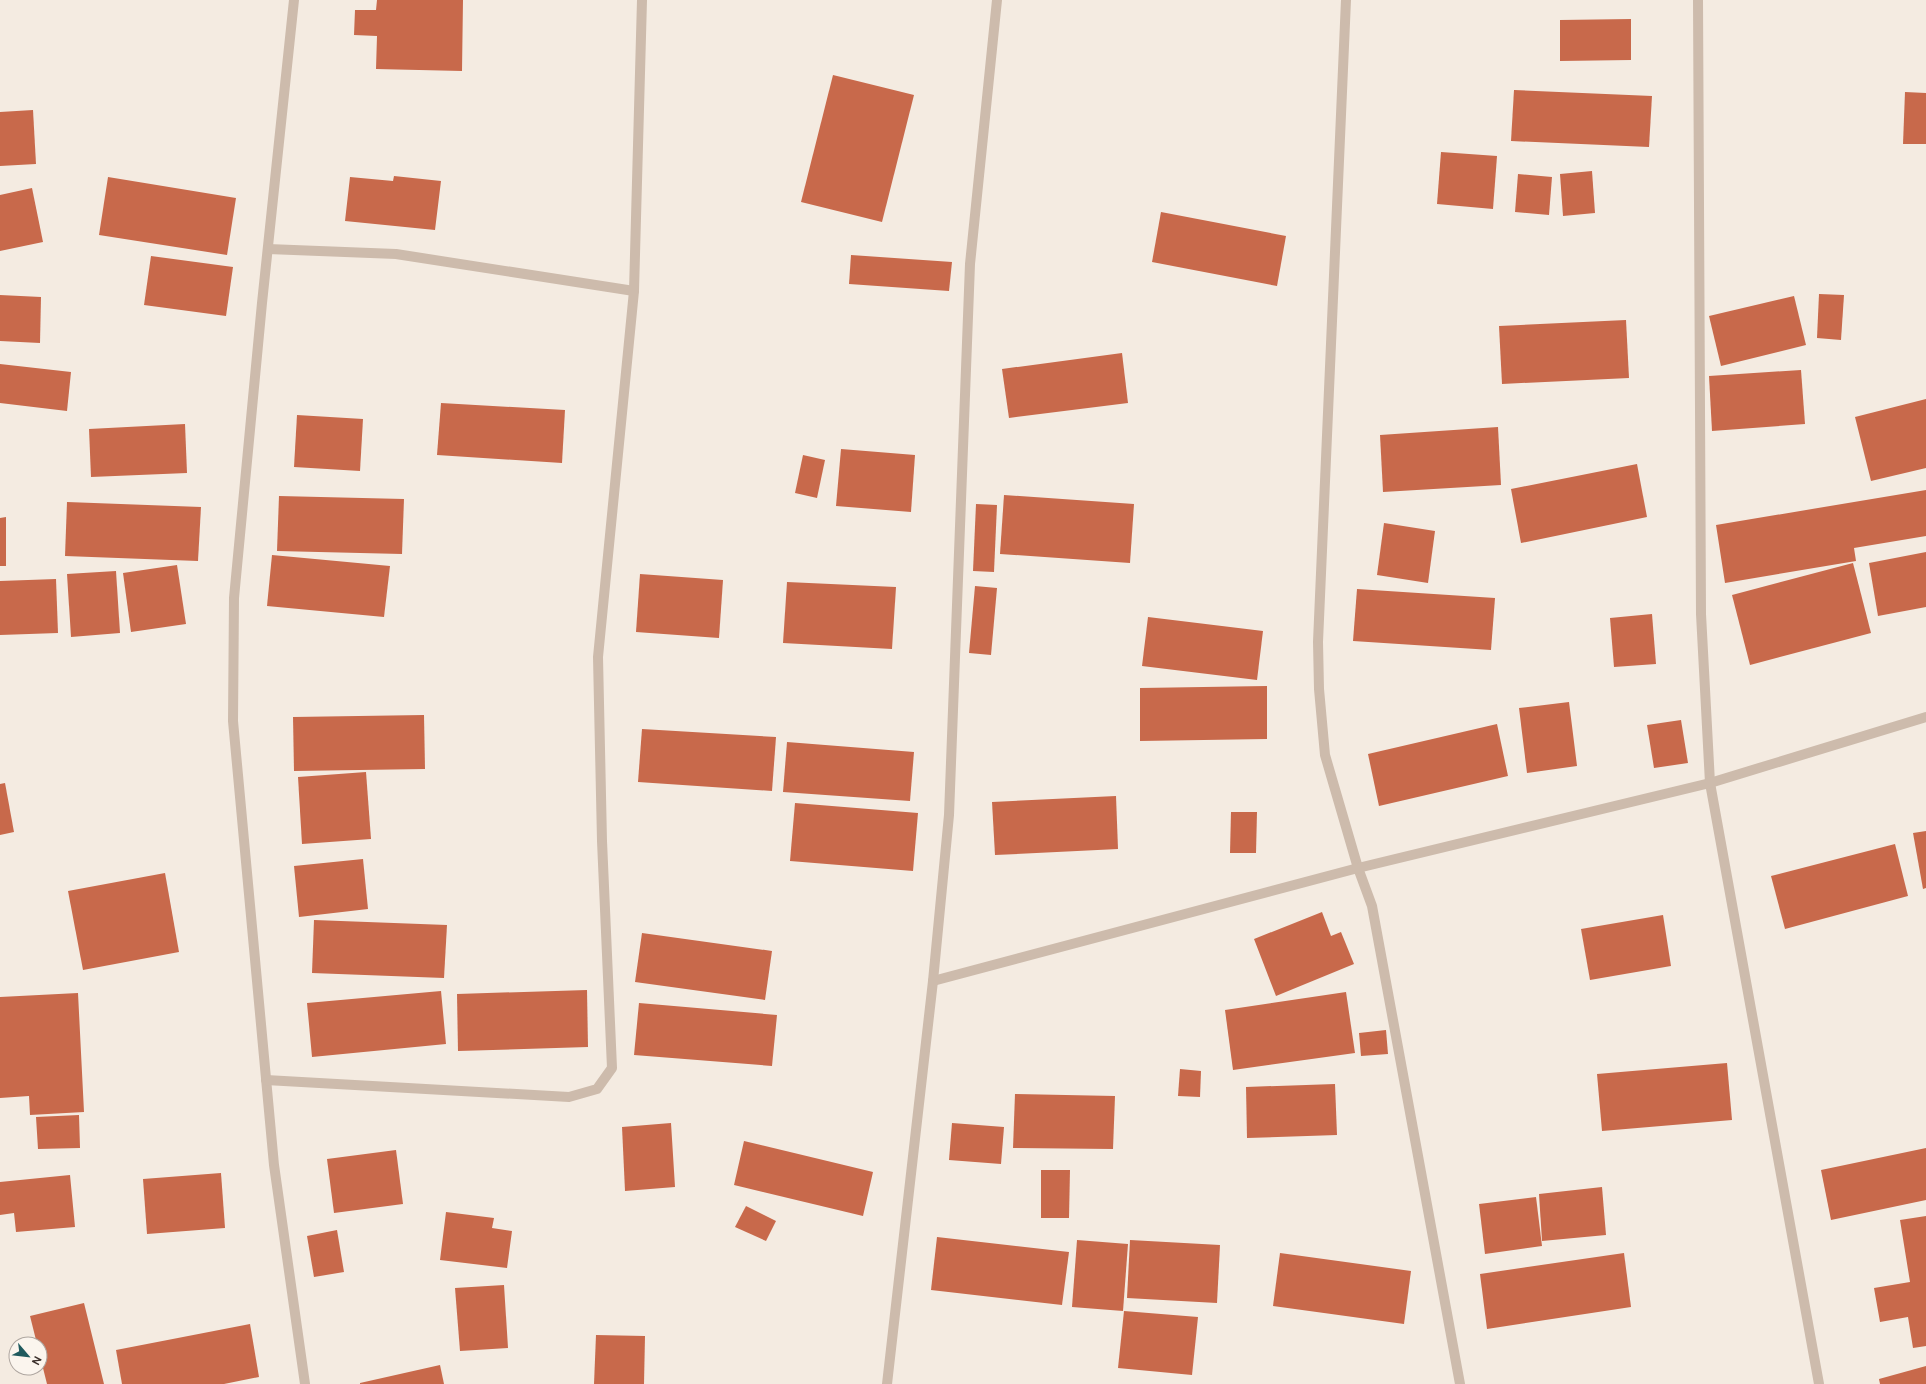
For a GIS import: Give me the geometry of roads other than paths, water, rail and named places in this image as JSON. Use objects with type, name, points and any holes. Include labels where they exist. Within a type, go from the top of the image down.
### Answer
[{"type":"street","points":[[294,0],[234,598],[233,714],[274,1165],[305,1384]]},
{"type":"street","points":[[266,1080],[568,1097],[597,1089],[612,1068],[602,841],[598,657],[634,290],[642,0]]},
{"type":"street","points":[[886,1384],[933,981],[949,815],[970,264],[997,0]]},
{"type":"street","points":[[1346,0],[1318,642],[1319,689],[1326,755],[1358,868],[1372,906],[1460,1384]]},
{"type":"street","points":[[1698,0],[1701,614],[1710,783],[1819,1384]]},
{"type":"street","points":[[268,249],[396,254],[634,290]]},
{"type":"street","points":[[933,981],[1358,868],[1710,783],[1926,717]]}]
